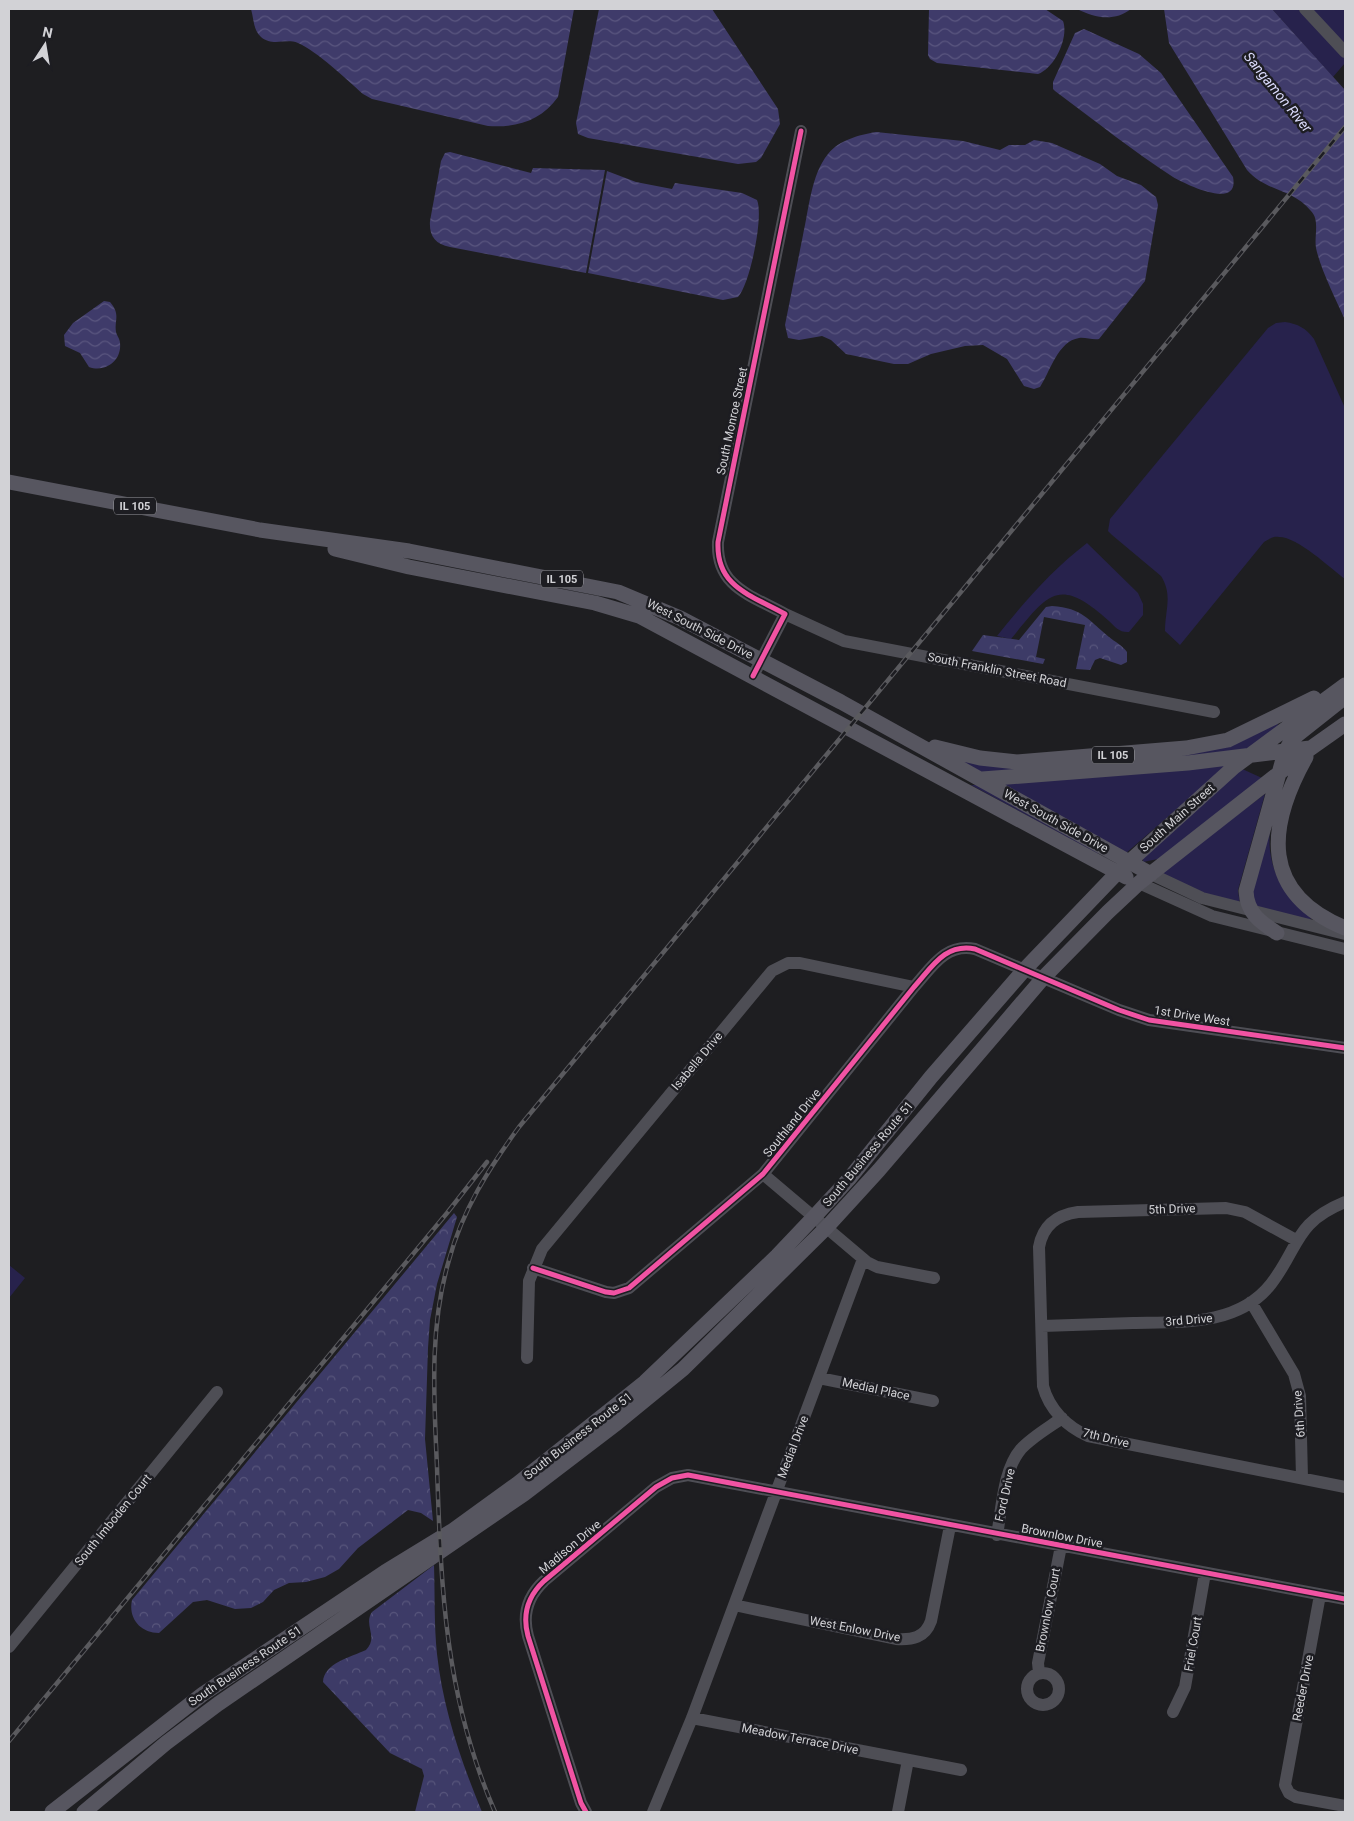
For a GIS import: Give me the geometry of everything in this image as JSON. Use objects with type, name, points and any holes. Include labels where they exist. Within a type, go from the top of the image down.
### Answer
[{"type":"main road","name":"West South Side Drive","points":[[9,482],[260,530],[409,551],[618,592],[671,614],[761,661],[1151,874]]},
{"type":"main road","name":"West South Side Drive","points":[[260,530],[409,568],[616,608],[652,622],[1118,872]]},
{"type":"main road","name":"IL 105","points":[[873,721],[921,742],[949,751],[994,760],[1028,762],[1186,748],[1221,742],[1345,684]]},
{"type":"main road","name":"South Main Street","points":[[1024,969],[1118,872],[1161,831],[1246,757],[1345,684]]},
{"type":"main road","points":[[1277,933],[1262,924],[1251,911],[1246,898],[1247,883],[1284,752],[1292,739],[1345,697]]},
{"type":"main road","name":"IL 105","points":[[932,773],[958,779],[981,780],[1246,757],[1312,748],[1345,724]]},
{"type":"main road","name":"South Main Street","points":[[1044,977],[1139,883],[1312,748]]},
{"type":"main road","points":[[1312,748],[1295,776],[1285,803],[1278,834],[1278,860],[1290,887],[1304,904],[1324,918],[1345,928]]},
{"type":"main road","points":[[1118,872],[1139,883]]},
{"type":"main road","name":"South Business Route 51","points":[[52,1812],[203,1694],[452,1531],[558,1452],[645,1382],[777,1256],[849,1179],[931,1077],[1024,969]]},
{"type":"main road","name":"South Business Route 51","points":[[84,1812],[166,1743],[218,1704],[484,1522],[618,1423],[690,1363],[826,1228],[879,1170],[1044,977]]},
{"type":"street","points":[[1305,9],[1345,52]]},
{"type":"street","name":"South Monroe Street","points":[[785,614],[736,587],[728,580],[720,564],[718,547],[801,131]]},
{"type":"street","points":[[753,676],[785,614]]},
{"type":"street","name":"South Franklin Street Road","points":[[785,614],[844,641],[1214,712]]},
{"type":"street","points":[[1151,874],[1202,898],[1345,934]]},
{"type":"street","points":[[1139,883],[1212,916],[1345,949]]},
{"type":"street","name":"Southland Drive","points":[[533,1268],[596,1290],[614,1293],[637,1282],[763,1174],[914,987],[939,958],[949,951],[961,947],[975,949],[1044,977]]},
{"type":"street","name":"Isabella Drive","points":[[527,1358],[529,1281],[533,1268],[547,1242],[767,977],[778,967],[788,963],[800,963],[914,987]]},
{"type":"street","name":"1st Drive West","points":[[1044,977],[1119,1010],[1150,1020],[1345,1048]]},
{"type":"street","points":[[763,1174],[863,1259],[877,1267],[934,1278]]},
{"type":"street","name":"3rd Drive","points":[[1042,1326],[1190,1322],[1228,1314],[1252,1302],[1271,1284],[1296,1240],[1314,1218],[1345,1202]]},
{"type":"street","name":"5th Drive","points":[[1045,1230],[1058,1218],[1078,1212],[1226,1208],[1252,1216],[1296,1240]]},
{"type":"street","name":"7th Drive","points":[[1045,1230],[1039,1247],[1043,1386],[1048,1399],[1062,1418],[1076,1430],[1088,1436],[1345,1486]]},
{"type":"street","name":"Medial Drive","points":[[653,1812],[692,1718],[863,1259]]},
{"type":"street","name":"6th Drive","points":[[1252,1302],[1294,1374],[1300,1396],[1302,1478]]},
{"type":"street","name":"Medial Place","points":[[819,1378],[933,1401]]},
{"type":"street","name":"South Imboden Court","points":[[9,1647],[217,1392]]},
{"type":"street","name":"Ford Drive","points":[[997,1534],[1010,1470],[1014,1460],[1027,1444],[1062,1418]]},
{"type":"street","name":"Madison Drive","points":[[586,1812],[578,1795],[527,1631],[525,1613],[531,1597],[544,1581],[667,1480],[688,1476],[775,1492]]},
{"type":"street","name":"Brownlow Drive","points":[[775,1492],[1345,1599]]},
{"type":"street","name":"West Enlow Drive","points":[[734,1605],[896,1639],[918,1637],[926,1632],[931,1621],[950,1526]]},
{"type":"street","name":"Brownlow Court","points":[[1039,1673],[1038,1663],[1061,1546]]},
{"type":"street","name":"Friel Court","points":[[1173,1712],[1185,1687],[1205,1573]]},
{"type":"street","name":"Reeder Drive","points":[[1320,1595],[1286,1780],[1287,1789],[1294,1797],[1345,1806]]},
{"type":"street","name":"Meadow Terrace Drive","points":[[692,1718],[961,1770]]},
{"type":"street","points":[[898,1812],[908,1760]]},
{"type":"shaded area","points":[[1272,9],[1345,9],[1345,63],[1333,77]]},
{"type":"shaded area","points":[[1285,322],[1301,327],[1314,339],[1345,408],[1345,579],[1314,554],[1295,542],[1287,538],[1271,538],[1264,542],[1180,645],[1165,631],[1168,596],[1165,583],[1161,576],[1108,531],[1110,519],[1268,328],[1276,323]]},
{"type":"shaded area","points":[[1087,543],[1138,593],[1143,604],[1143,615],[1129,632],[1123,632],[1118,629],[1092,607],[1077,598],[1065,595],[1055,596],[1045,601],[1011,639],[997,636],[1039,586]]},
{"type":"shaded area","points":[[1279,721],[1277,727],[1245,751],[982,776],[955,756],[1146,754]]},
{"type":"shaded area","points":[[1230,763],[1125,854],[994,783]]},
{"type":"shaded area","points":[[1240,768],[1262,778],[1158,859],[1143,862],[1143,858]]},
{"type":"shaded area","points":[[971,785],[981,785],[1099,849],[1098,854]]},
{"type":"shaded area","points":[[1265,794],[1238,890],[1240,905],[1217,899],[1162,876],[1162,871]]},
{"type":"shaded area","points":[[1270,829],[1269,843],[1271,856],[1278,879],[1292,900],[1311,918],[1310,920],[1255,907],[1251,890]]},
{"type":"shaded area","points":[[9,1265],[25,1278],[9,1298]]},
{"type":"green space","points":[[1046,607],[1071,609],[1084,616],[1121,645],[1127,652],[1127,662],[1121,665],[1100,658],[1095,660],[1090,670],[1076,669],[1085,625],[1044,617],[1036,657],[1045,659],[1043,664],[972,651],[983,635],[1019,640]]},
{"type":"green space","points":[[454,1213],[457,1217],[437,1284],[430,1320],[428,1348],[425,1439],[433,1521],[421,1513],[408,1510],[358,1548],[339,1569],[325,1577],[306,1582],[289,1583],[274,1590],[263,1602],[251,1608],[235,1609],[207,1600],[193,1602],[159,1633],[141,1627],[132,1613],[132,1600]]},
{"type":"green space","points":[[434,1565],[436,1643],[444,1695],[460,1754],[482,1812],[415,1812],[424,1776],[422,1769],[390,1753],[323,1682],[325,1675],[333,1665],[366,1650],[370,1645],[369,1622],[372,1612]]},
{"type":"water","points":[[251,9],[574,9],[558,97],[544,112],[527,121],[508,126],[488,126],[372,99],[363,94],[332,66],[306,47],[298,43],[288,41],[275,42],[261,37],[255,28]]},
{"type":"water","points":[[599,9],[712,9],[778,109],[780,124],[761,158],[756,162],[738,164],[588,138],[578,134],[576,123]]},
{"type":"water","points":[[929,9],[1045,9],[1063,21],[1064,35],[1055,59],[1044,71],[1038,74],[937,63],[930,59],[928,55]]},
{"type":"water","points":[[1077,9],[1131,9],[1118,16],[1104,17],[1091,15]]},
{"type":"water","name":"Sangamon River","points":[[1164,9],[1272,9],[1345,90],[1345,320],[1318,257],[1314,215],[1296,198],[1262,182],[1247,170],[1169,43]]},
{"type":"water","points":[[1084,29],[1139,54],[1161,73],[1233,177],[1233,187],[1228,192],[1220,194],[1199,189],[1173,177],[1128,146],[1053,89],[1053,82],[1075,33]]},
{"type":"water","points":[[876,132],[963,141],[1000,150],[1009,145],[1025,145],[1034,140],[1052,143],[1100,164],[1117,176],[1141,185],[1156,197],[1158,205],[1145,281],[1099,339],[1079,338],[1065,345],[1055,358],[1040,387],[1034,389],[1024,386],[1007,359],[983,345],[965,346],[931,354],[908,364],[894,364],[846,354],[831,340],[822,336],[799,340],[788,338],[785,325],[811,193],[822,162],[838,145],[856,137]]},
{"type":"water","points":[[450,152],[531,173],[533,168],[605,170],[586,273],[440,244],[432,235],[430,221],[441,161],[445,153]]},
{"type":"water","points":[[607,171],[636,182],[672,189],[675,183],[742,193],[757,200],[759,220],[755,250],[747,279],[738,297],[723,300],[588,273]]},
{"type":"water","points":[[104,301],[110,302],[115,310],[116,332],[120,342],[120,349],[115,360],[106,367],[89,367],[80,353],[65,346],[64,335],[73,323]]},
{"type":"railway","points":[[495,1812],[478,1769],[465,1727],[456,1685],[444,1600],[439,1512],[434,1389],[438,1311],[449,1260],[469,1207],[487,1174],[519,1127],[1345,127]]},
{"type":"railway","points":[[9,1741],[447,1213],[487,1162]]},
{"type":"cycle path","points":[[753,676],[785,614],[748,595],[729,580],[723,570],[719,557],[718,542],[801,131]]},
{"type":"cycle path","points":[[533,1268],[606,1292],[614,1293],[629,1288],[763,1174],[914,987],[940,958],[955,950],[975,949],[1119,1010],[1149,1020],[1345,1048]]},
{"type":"cycle path","points":[[586,1812],[581,1803],[528,1636],[526,1613],[530,1599],[544,1581],[656,1487],[672,1478],[688,1475],[1345,1599]]}]
